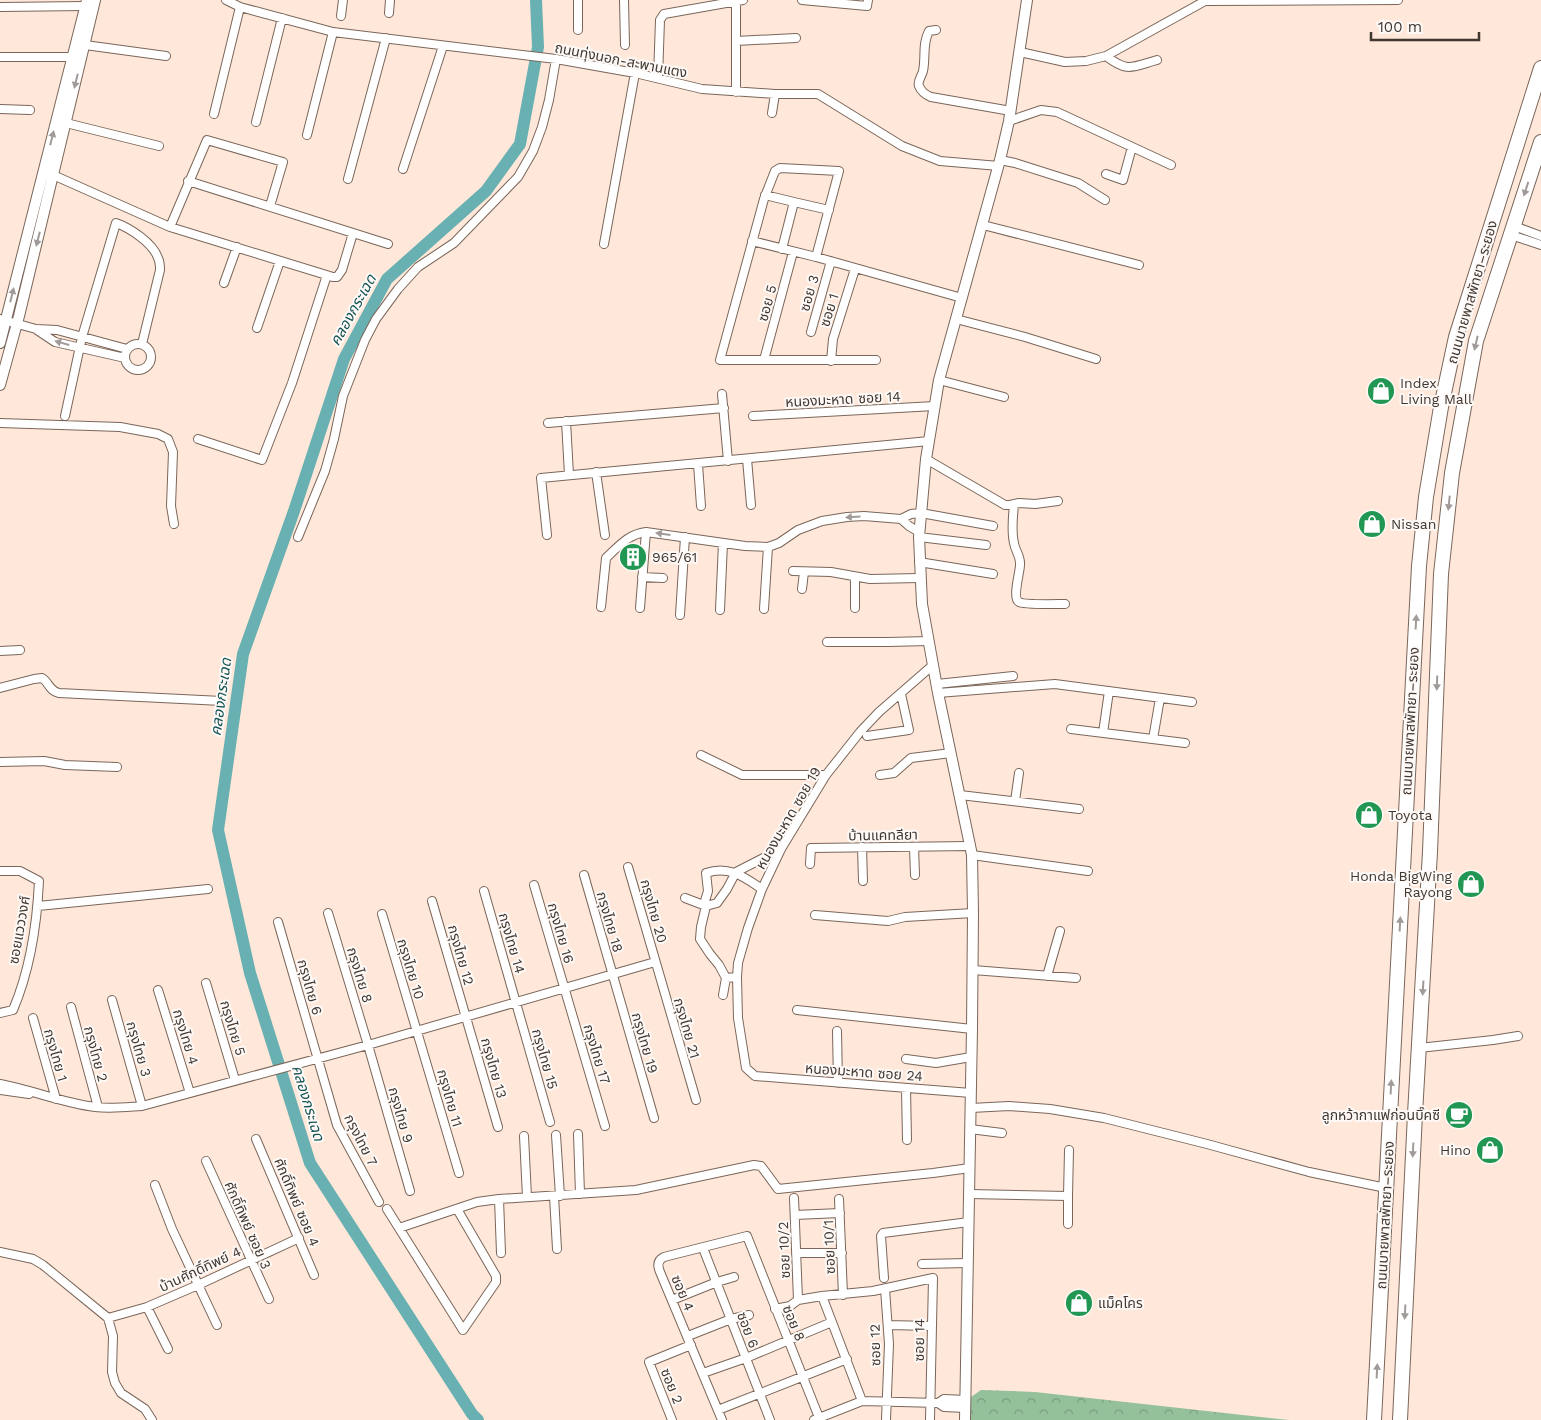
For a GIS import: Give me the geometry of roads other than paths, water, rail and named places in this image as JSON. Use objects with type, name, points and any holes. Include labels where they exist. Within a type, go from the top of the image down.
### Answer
[{"type":"highway","name":"ถนนบายพาสพัทยา–ระยอง","points":[[1374,1420],[1418,566],[1426,497],[1441,407],[1456,337],[1541,68]]},
{"type":"highway","name":"ถนนบายพาสพัทยา–ระยอง","points":[[1400,1420],[1430,852],[1441,574],[1451,482],[1476,341],[1541,142]]},
{"type":"street","points":[[0,385],[17,324],[96,0]]},
{"type":"street","name":"ถนนทุ่งนอก-สะพานแตง","points":[[226,0],[240,7],[333,32],[552,59],[635,73],[702,89],[775,94],[818,94],[902,146],[940,161],[1022,165],[1078,183],[1106,200]]},
{"type":"street","points":[[341,16],[343,0]]},
{"type":"street","points":[[389,13],[390,0]]},
{"type":"street","points":[[578,0],[578,30]]},
{"type":"street","points":[[624,0],[625,46]]},
{"type":"street","points":[[658,78],[660,20],[664,14],[740,0],[736,41],[736,92]]},
{"type":"street","points":[[802,0],[867,6],[868,0]]},
{"type":"street","points":[[965,1420],[972,1057],[972,851],[937,688],[922,604],[919,535],[926,459],[939,380],[1000,163],[1010,116],[1027,0]]},
{"type":"street","points":[[1020,52],[1064,62],[1086,61],[1106,56],[1205,1],[1398,0]]},
{"type":"street","points":[[0,7],[86,3],[3,320],[0,343]]},
{"type":"street","points":[[214,114],[240,7]]},
{"type":"street","points":[[256,122],[282,18]]},
{"type":"street","points":[[936,30],[929,31],[926,36],[924,70],[919,82],[920,88],[931,97],[1010,116],[1041,110],[1057,112],[1171,165]]},
{"type":"street","points":[[307,134],[333,32]]},
{"type":"street","points":[[348,179],[386,38]]},
{"type":"street","points":[[736,41],[796,38]]},
{"type":"street","points":[[85,45],[166,56]]},
{"type":"street","points":[[403,169],[443,46]]},
{"type":"street","points":[[1106,56],[1123,67],[1131,67],[1157,60]]},
{"type":"street","points":[[0,57],[73,57]]},
{"type":"street","points":[[298,537],[325,471],[343,396],[365,340],[376,319],[398,288],[418,267],[454,243],[518,177],[533,151],[542,127],[549,100],[552,59]]},
{"type":"street","points":[[604,244],[635,73]]},
{"type":"street","points":[[772,114],[775,94]]},
{"type":"street","points":[[0,109],[30,110]]},
{"type":"street","points":[[66,123],[159,146]]},
{"type":"street","points":[[170,227],[207,140],[283,162],[270,206]]},
{"type":"street","points":[[1106,174],[1123,180],[1132,147]]},
{"type":"street","points":[[816,257],[839,171],[780,168],[775,171],[765,195],[720,360],[876,360]]},
{"type":"street","points":[[53,175],[170,227],[326,275],[337,276],[340,273],[353,233]]},
{"type":"street","points":[[188,181],[388,244]]},
{"type":"street","points":[[765,195],[829,210]]},
{"type":"street","points":[[782,248],[794,202]]},
{"type":"street","points":[[64,416],[82,337],[116,223],[126,226],[151,246],[158,258],[160,270],[142,344]]},
{"type":"street","points":[[983,225],[1139,265]]},
{"type":"street","points":[[1512,231],[1541,236]]},
{"type":"street","points":[[1512,231],[1541,245]]},
{"type":"street","points":[[752,241],[962,298]]},
{"type":"street","points":[[224,283],[237,247]]},
{"type":"street","name":"ซอย 5","points":[[764,360],[793,252]]},
{"type":"street","points":[[257,328],[280,261]]},
{"type":"street","name":"ซอย 3","points":[[811,332],[831,261]]},
{"type":"street","name":"ซอย 1","points":[[831,361],[833,339],[855,268]]},
{"type":"street","points":[[198,439],[262,460],[292,382],[326,275]]},
{"type":"street","points":[[956,319],[1025,337],[1096,359]]},
{"type":"street","points":[[3,320],[36,329],[57,330],[127,349]]},
{"type":"street","points":[[36,329],[55,342],[125,358]]},
{"type":"street","points":[[136,344],[142,344],[148,349],[150,360],[147,366],[140,370],[135,370],[126,363],[125,353],[127,349],[131,345],[136,344]]},
{"type":"street","points":[[939,380],[1004,397]]},
{"type":"street","points":[[722,394],[728,461]]},
{"type":"street","name":"หนองมะหาด ซอย 14","points":[[754,416],[935,406]]},
{"type":"street","points":[[548,423],[724,408]]},
{"type":"street","points":[[566,422],[569,474]]},
{"type":"street","points":[[0,423],[120,427],[158,434],[168,439],[173,452],[171,506],[174,524]]},
{"type":"street","points":[[547,535],[541,478],[929,442]]},
{"type":"street","points":[[747,459],[751,505]]},
{"type":"street","points":[[926,459],[1008,506],[1019,502],[1035,504],[1058,501]]},
{"type":"street","points":[[698,464],[702,506]]},
{"type":"street","points":[[596,472],[605,535]]},
{"type":"street","points":[[1014,504],[1013,538],[1020,558],[1017,600],[1026,603],[1066,604]]},
{"type":"street","points":[[601,607],[606,558],[631,536],[646,532],[723,543],[768,547],[779,543],[798,530],[822,521],[847,516],[901,519],[911,514],[921,513],[993,526]]},
{"type":"street","points":[[901,519],[919,535],[986,544]]},
{"type":"street","points":[[640,608],[646,532]]},
{"type":"street","points":[[680,615],[685,537]]},
{"type":"street","points":[[720,610],[723,543]]},
{"type":"street","points":[[764,609],[768,547]]},
{"type":"street","points":[[919,562],[993,574]]},
{"type":"street","points":[[793,571],[831,572],[870,580],[920,578]]},
{"type":"street","points":[[802,589],[804,572]]},
{"type":"street","points":[[642,577],[663,578]]},
{"type":"street","points":[[855,577],[855,608]]},
{"type":"street","points":[[827,642],[929,641]]},
{"type":"street","points":[[0,651],[20,650]]},
{"type":"street","name":"หนองมะหาด ซอย 19","points":[[755,1076],[746,1068],[738,1018],[737,977],[738,963],[743,945],[762,889],[781,849],[826,775],[860,732],[879,712],[933,666]]},
{"type":"street","points":[[937,688],[1013,676]]},
{"type":"street","points":[[0,688],[42,678],[52,690],[59,692],[222,701]]},
{"type":"street","points":[[937,688],[1048,684],[1192,702]]},
{"type":"street","points":[[1103,733],[1109,691]]},
{"type":"street","points":[[867,736],[909,730],[901,694]]},
{"type":"street","points":[[1153,739],[1160,698]]},
{"type":"street","points":[[1071,729],[1185,743]]},
{"type":"street","points":[[880,775],[894,773],[911,758],[951,753]]},
{"type":"street","points":[[701,755],[742,775],[826,775]]},
{"type":"street","points":[[0,762],[44,761],[65,765],[117,767]]},
{"type":"street","points":[[1015,801],[1019,772]]},
{"type":"street","points":[[960,795],[1079,809]]},
{"type":"street","points":[[914,847],[915,875]]},
{"type":"street","name":"บ้านแคทลียา","points":[[810,864],[811,848],[914,847],[972,851],[1088,870]]},
{"type":"street","points":[[862,848],[862,881]]},
{"type":"street","points":[[685,898],[706,906],[717,903],[736,872],[781,849]]},
{"type":"street","name":"กรุงไทย 20","points":[[628,867],[656,962]]},
{"type":"street","name":"ซอยแวววงศ์","points":[[0,870],[20,871],[39,881],[38,906],[20,994],[13,1010],[0,1014]]},
{"type":"street","points":[[723,996],[726,978],[700,939],[708,891],[706,873],[719,871],[736,872],[762,889]]},
{"type":"street","name":"กรุงไทย 18","points":[[584,875],[612,976]]},
{"type":"street","name":"กรุงไทย 16","points":[[534,885],[564,988]]},
{"type":"street","points":[[38,906],[208,889]]},
{"type":"street","name":"กรุงไทย 14","points":[[484,891],[517,1002]]},
{"type":"street","name":"กรุงไทย 12","points":[[432,901],[466,1016]]},
{"type":"street","name":"กรุงไทย 8","points":[[328,913],[368,1045]]},
{"type":"street","points":[[815,914],[888,921],[905,917],[973,913]]},
{"type":"street","name":"กรุงไทย 10","points":[[382,914],[417,1031]]},
{"type":"street","name":"กรุงไทย 6","points":[[278,922],[318,1059]]},
{"type":"street","points":[[1047,976],[1060,931]]},
{"type":"street","points":[[0,1084],[20,1087],[41,1095],[98,1108],[142,1106],[368,1045],[656,962]]},
{"type":"street","name":"กรุงไทย 21","points":[[656,962],[696,1100]]},
{"type":"street","points":[[973,970],[1076,978]]},
{"type":"street","name":"กรุงไทย 19","points":[[612,976],[654,1118]]},
{"type":"street","points":[[726,978],[737,977]]},
{"type":"street","name":"กรุงไทย 5","points":[[206,983],[235,1080]]},
{"type":"street","name":"กรุงไทย 17","points":[[564,988],[606,1126]]},
{"type":"street","name":"กรุงไทย 4","points":[[158,990],[190,1092]]},
{"type":"street","name":"กรุงไทย 3","points":[[112,1000],[142,1106]]},
{"type":"street","name":"กรุงไทย 15","points":[[517,1002],[550,1122]]},
{"type":"street","name":"กรุงไทย 2","points":[[70,1007],[98,1108]]},
{"type":"street","points":[[797,1010],[972,1029]]},
{"type":"street","name":"กรุงไทย 13","points":[[466,1016],[498,1127]]},
{"type":"street","name":"กรุงไทย 1","points":[[33,1018],[56,1099]]},
{"type":"street","name":"กรุงไทย 11","points":[[417,1031],[459,1173]]},
{"type":"street","points":[[837,1031],[838,1083]]},
{"type":"street","points":[[1419,1048],[1518,1036]]},
{"type":"street","name":"กรุงไทย 9","points":[[368,1045],[410,1191]]},
{"type":"street","points":[[906,1059],[936,1063],[972,1057]]},
{"type":"street","name":"กรุงไทย 7","points":[[318,1059],[337,1125],[379,1202]]},
{"type":"street","name":"หนองมะหาด ซอย 24","points":[[755,1076],[971,1093]]},
{"type":"street","points":[[906,1088],[906,1140]]},
{"type":"street","points":[[0,1090],[41,1095]]},
{"type":"street","points":[[971,1108],[1009,1106],[1050,1109],[1104,1118],[1309,1172],[1386,1188]]},
{"type":"street","points":[[970,1129],[1002,1133]]},
{"type":"street","points":[[578,1134],[580,1194]]},
{"type":"street","points":[[556,1135],[557,1249]]},
{"type":"street","points":[[524,1136],[527,1197]]},
{"type":"street","name":"ศักดิ์ทิพย์ ซอย 4","points":[[256,1139],[314,1275]]},
{"type":"street","points":[[1068,1224],[1069,1150]]},
{"type":"street","name":"ศักดิ์ทิพย์ ซอย 3","points":[[206,1161],[268,1299]]},
{"type":"street","points":[[399,1228],[477,1202],[636,1190],[754,1165],[762,1166],[778,1189],[970,1168]]},
{"type":"street","points":[[155,1185],[172,1229],[218,1325]]},
{"type":"street","points":[[969,1194],[1068,1196]]},
{"type":"street","name":"ซอย 10/2","points":[[794,1198],[798,1300]]},
{"type":"street","name":"ซอย 10/1","points":[[839,1198],[843,1295]]},
{"type":"street","points":[[499,1199],[501,1253]]},
{"type":"street","points":[[387,1208],[463,1330],[496,1282],[496,1276],[457,1208]]},
{"type":"street","points":[[796,1215],[840,1213]]},
{"type":"street","points":[[884,1278],[881,1236],[883,1233],[969,1222]]},
{"type":"street","name":"ซอย 4","points":[[722,1420],[658,1268],[659,1262],[664,1257],[747,1236]]},
{"type":"street","name":"ซอย 8","points":[[747,1236],[818,1419]]},
{"type":"street","name":"บ้านศักดิ์ทิพย์ 4","points":[[108,1318],[147,1307],[198,1286],[299,1238]]},
{"type":"street","name":"ซอย 6","points":[[703,1248],[770,1420]]},
{"type":"street","points":[[0,1252],[33,1259],[43,1265],[108,1318],[112,1336],[112,1372],[115,1383],[121,1393],[145,1410],[152,1420]]},
{"type":"street","points":[[796,1253],[842,1253]]},
{"type":"street","points":[[922,1264],[968,1263]]},
{"type":"street","points":[[672,1300],[716,1282],[734,1277]]},
{"type":"street","name":"ซอย 14","points":[[884,1289],[933,1278],[934,1403],[930,1420]]},
{"type":"street","points":[[775,1309],[790,1306],[798,1300],[884,1289]]},
{"type":"street","name":"ซอย 12","points":[[884,1289],[889,1344],[886,1420]]},
{"type":"street","points":[[822,1296],[862,1401]]},
{"type":"street","points":[[147,1307],[168,1349]]},
{"type":"street","points":[[688,1336],[749,1314]]},
{"type":"street","points":[[703,1373],[746,1358],[832,1322]]},
{"type":"street","points":[[888,1325],[932,1326]]},
{"type":"street","name":"ซอย 2","points":[[672,1420],[649,1362],[691,1345]]},
{"type":"street","points":[[718,1410],[847,1359]]},
{"type":"street","points":[[818,1419],[862,1401],[934,1403],[944,1407],[966,1404]]},
{"type":"street","points":[[840,1410],[840,1420]]},
{"type":"waterway","name":"คลองกระเฉด","points":[[478,1420],[472,1414],[310,1163],[250,973],[218,830],[243,654],[294,511],[344,359],[387,279],[486,191],[520,144],[538,47],[536,0]]},
{"type":"place","name":"Index Living Mall","points":[[1381,391]]},
{"type":"place","name":"Nissan","points":[[1372,524]]},
{"type":"place","name":"965/61","points":[[633,557]]},
{"type":"place","name":"Toyota","points":[[1369,815]]},
{"type":"place","name":"Honda BigWing Rayong","points":[[1471,884]]},
{"type":"place","name":"ลูกหว้ากาแฟก่อนบิ๊คซี","points":[[1459,1115]]},
{"type":"place","name":"Hino","points":[[1490,1150]]},
{"type":"place","name":"แม็คโคร","points":[[1079,1303]]}]
